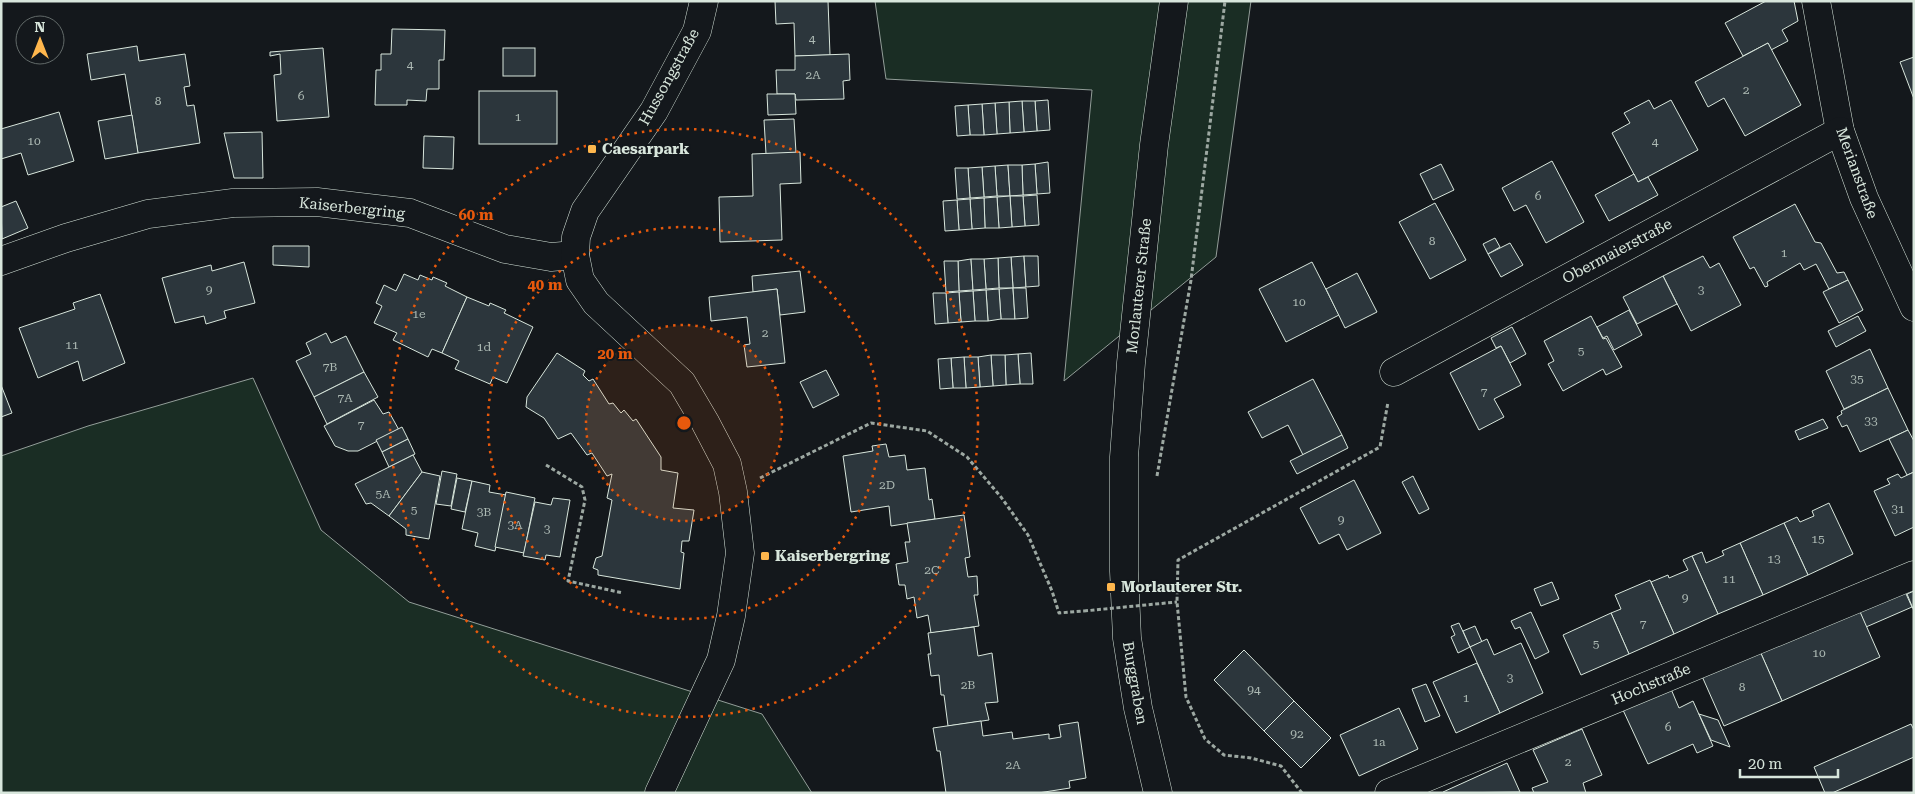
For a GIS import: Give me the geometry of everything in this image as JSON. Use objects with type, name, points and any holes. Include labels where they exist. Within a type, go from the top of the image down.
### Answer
[{"type":"street","name":"Hussongstraße","points":[[575,255],[576,237],[584,212],[654,111],[697,31],[704,1]]},
{"type":"street","name":"Morlauterer Straße","points":[[1124,571],[1124,457],[1131,363],[1154,145],[1174,1]]},
{"type":"street","name":"Merianstraße","points":[[1816,1],[1840,131],[1864,198],[1903,256],[1914,308]]},
{"type":"street","name":"Obermaierstraße","points":[[1394,372],[1840,131]]},
{"type":"street","name":"Kaiserbergring","points":[[1,262],[66,238],[148,214],[233,203],[317,202],[410,213],[505,249],[551,257],[575,255]]},
{"type":"street","points":[[575,255],[580,280],[596,303],[682,383],[727,464],[733,492],[740,553],[731,616],[721,660],[659,793]]},
{"type":"street","name":"Burggraben","points":[[1124,571],[1127,638],[1138,708],[1158,793]]},
{"type":"street","name":"Hochstraße","points":[[1389,793],[1914,575]]},
{"type":"path","points":[[1156,483],[1191,280],[1225,1]]},
{"type":"path","points":[[1302,793],[1281,766],[1251,758],[1224,755],[1205,739],[1186,697],[1177,602],[1178,560],[1380,447],[1394,372]]},
{"type":"path","points":[[733,492],[871,423],[928,431],[967,457],[1001,497],[1028,535],[1052,591],[1059,613],[1177,602]]},
{"type":"path","points":[[546,465],[582,487],[584,500],[568,581],[623,593]]},
{"type":"path","points":[[1150,598],[1151,608]]},
{"type":"green space","points":[[875,1],[1251,1],[1216,257],[1064,381],[1092,90],[886,79]]},
{"type":"green space","points":[[253,378],[321,530],[409,602],[762,714],[812,793],[1,793],[1,456],[88,426]]},
{"type":"building","points":[[775,1],[828,1],[830,55],[795,56],[794,23],[776,24]]},
{"type":"building","points":[[1766,1],[1794,1],[1798,21],[1782,30],[1788,41],[1771,50],[1768,43],[1743,56],[1725,23]]},
{"type":"building","points":[[392,29],[445,30],[444,60],[439,60],[439,89],[427,89],[426,101],[407,100],[407,105],[375,105],[376,70],[381,70],[381,54],[391,54]]},
{"type":"building","points":[[1768,43],[1801,105],[1745,136],[1724,98],[1708,107],[1695,82]]},
{"type":"building","points":[[137,46],[139,61],[185,54],[190,86],[184,87],[187,106],[194,105],[200,143],[138,153],[125,74],[91,80],[87,54]]},
{"type":"building","points":[[323,48],[329,117],[277,121],[274,75],[281,74],[280,54],[270,56],[270,52]]},
{"type":"building","points":[[503,48],[535,48],[535,76],[503,76]]},
{"type":"building","points":[[849,54],[850,80],[843,81],[844,99],[796,100],[795,94],[777,94],[776,70],[795,70],[795,56]]},
{"type":"building","points":[[1914,57],[1914,99],[1900,62]]},
{"type":"building","points":[[479,91],[557,91],[557,144],[479,144]]},
{"type":"building","points":[[767,94],[795,94],[796,114],[768,115]]},
{"type":"building","points":[[1048,100],[1050,130],[1037,131],[1035,101]]},
{"type":"building","points":[[1649,100],[1654,109],[1671,100],[1698,150],[1638,182],[1612,133],[1630,123],[1624,113]]},
{"type":"building","points":[[1022,101],[1035,101],[1037,131],[1024,132]]},
{"type":"building","points":[[1022,101],[1024,132],[1010,133],[1009,102]]},
{"type":"building","points":[[1009,102],[1010,133],[997,134],[995,103]]},
{"type":"building","points":[[995,103],[997,134],[984,135],[982,104]]},
{"type":"building","points":[[982,104],[984,135],[970,135],[968,105]]},
{"type":"building","points":[[968,105],[970,135],[957,136],[955,106]]},
{"type":"building","points":[[59,112],[74,161],[28,175],[21,153],[1,159],[1,129]]},
{"type":"building","points":[[132,115],[138,153],[105,159],[98,121]]},
{"type":"building","points":[[794,119],[796,153],[766,154],[764,120]]},
{"type":"building","points":[[262,132],[263,178],[234,178],[224,133]]},
{"type":"building","points":[[424,136],[454,137],[453,169],[423,168]]},
{"type":"building","points":[[800,152],[801,183],[780,184],[782,240],[720,242],[719,197],[753,196],[752,154]]},
{"type":"building","points":[[1552,161],[1584,222],[1546,243],[1526,205],[1514,211],[1502,188]]},
{"type":"building","points":[[1048,162],[1050,193],[1037,194],[1035,164]]},
{"type":"building","points":[[1035,164],[1037,194],[1023,195],[1022,165]]},
{"type":"building","points":[[1441,164],[1454,190],[1433,200],[1420,174]]},
{"type":"building","points":[[1008,165],[1010,196],[997,196],[995,166]]},
{"type":"building","points":[[1008,165],[1022,165],[1023,195],[1010,196]]},
{"type":"building","points":[[995,166],[997,196],[984,197],[982,167]]},
{"type":"building","points":[[982,167],[984,197],[970,198],[968,168]]},
{"type":"building","points":[[955,168],[968,168],[970,198],[957,199]]},
{"type":"building","points":[[1634,174],[1638,182],[1648,177],[1658,195],[1609,221],[1595,195]]},
{"type":"building","points":[[1037,195],[1039,225],[1025,226],[1023,196]]},
{"type":"building","points":[[1010,196],[1023,196],[1025,226],[1012,227]]},
{"type":"building","points":[[1010,196],[1012,227],[999,228],[997,197]]},
{"type":"building","points":[[997,197],[999,228],[985,228],[984,198]]},
{"type":"building","points":[[984,198],[985,228],[972,229],[970,199]]},
{"type":"building","points":[[970,199],[972,229],[959,230],[957,200]]},
{"type":"building","points":[[957,200],[959,230],[945,231],[943,201]]},
{"type":"building","points":[[16,201],[28,228],[2,239],[1,207]]},
{"type":"building","points":[[1435,203],[1466,260],[1430,279],[1399,222]]},
{"type":"building","points":[[1795,204],[1815,242],[1821,243],[1837,273],[1844,272],[1848,280],[1829,289],[1816,264],[1804,270],[1800,263],[1767,282],[1768,286],[1765,287],[1754,267],[1750,269],[1733,237]]},
{"type":"building","points":[[1495,238],[1500,247],[1488,254],[1483,244]]},
{"type":"building","points":[[1510,243],[1523,265],[1501,277],[1488,254]]},
{"type":"building","points":[[273,246],[309,246],[309,267],[273,265]]},
{"type":"building","points":[[1024,256],[1026,287],[1013,288],[1011,257]]},
{"type":"building","points":[[1024,256],[1038,256],[1039,286],[1026,287]]},
{"type":"building","points":[[1703,256],[1710,268],[1719,263],[1741,305],[1691,331],[1663,276]]},
{"type":"building","points":[[1011,257],[1013,288],[999,288],[998,258]]},
{"type":"building","points":[[998,258],[999,288],[986,289],[984,259]]},
{"type":"building","points":[[971,259],[973,290],[959,291],[958,261]]},
{"type":"building","points":[[971,259],[984,259],[986,289],[973,290]]},
{"type":"building","points":[[944,261],[958,261],[959,291],[946,292]]},
{"type":"building","points":[[244,262],[255,303],[224,311],[226,318],[206,324],[204,316],[175,323],[162,278],[211,265],[212,271]]},
{"type":"building","points":[[1312,262],[1339,315],[1286,342],[1259,289]]},
{"type":"building","points":[[800,271],[805,312],[780,315],[777,289],[753,292],[752,276]]},
{"type":"building","points":[[1357,273],[1377,312],[1345,328],[1326,289]]},
{"type":"building","points":[[404,274],[418,280],[420,275],[432,280],[433,277],[447,283],[445,286],[467,297],[442,353],[432,349],[428,357],[393,340],[397,333],[374,323],[382,306],[376,303],[384,285],[396,291]]},
{"type":"building","points":[[1663,276],[1677,304],[1637,324],[1623,297]]},
{"type":"building","points":[[1848,280],[1863,310],[1839,323],[1823,292]]},
{"type":"building","points":[[1013,288],[1015,319],[1001,319],[999,289]]},
{"type":"building","points":[[1013,288],[1026,288],[1028,318],[1015,319]]},
{"type":"building","points":[[777,289],[785,363],[747,367],[744,345],[750,344],[747,317],[711,321],[709,297]]},
{"type":"building","points":[[999,289],[1001,319],[988,321],[986,290]]},
{"type":"building","points":[[986,290],[988,321],[975,321],[973,291]]},
{"type":"building","points":[[973,291],[975,321],[961,322],[959,292]]},
{"type":"building","points":[[959,292],[961,322],[948,323],[946,293]]},
{"type":"building","points":[[933,293],[946,293],[948,323],[935,324]]},
{"type":"building","points":[[100,294],[125,363],[83,381],[78,361],[38,378],[19,328],[75,309],[73,303]]},
{"type":"building","points":[[467,297],[489,306],[490,303],[506,310],[504,313],[533,327],[507,383],[493,377],[490,384],[455,369],[459,361],[442,353]]},
{"type":"building","points":[[1629,310],[1642,335],[1614,350],[1607,336],[1603,338],[1597,327]]},
{"type":"building","points":[[1591,316],[1603,339],[1606,338],[1622,367],[1606,375],[1603,369],[1563,391],[1548,364],[1554,361],[1544,341]]},
{"type":"building","points":[[1858,316],[1866,331],[1836,347],[1828,331]]},
{"type":"building","points":[[1512,327],[1526,354],[1510,363],[1501,346],[1496,348],[1491,338]]},
{"type":"building","points":[[326,333],[331,343],[346,336],[364,372],[314,397],[296,361],[311,354],[306,343]]},
{"type":"building","points":[[1501,346],[1521,385],[1494,399],[1504,417],[1479,430],[1450,373]]},
{"type":"building","points":[[1870,349],[1888,388],[1844,409],[1826,371]]},
{"type":"building","points":[[557,353],[585,371],[583,375],[589,381],[593,379],[609,404],[613,403],[621,413],[624,410],[633,421],[636,419],[661,457],[661,470],[678,473],[673,508],[694,510],[689,541],[682,541],[681,552],[684,553],[680,589],[598,575],[598,570],[593,568],[596,558],[602,556],[612,500],[607,498],[612,474],[607,476],[592,453],[587,455],[571,433],[558,439],[544,418],[526,407],[527,397]]},
{"type":"building","points":[[1031,353],[1033,384],[1020,384],[1018,354]]},
{"type":"building","points":[[1018,354],[1020,384],[1006,385],[1005,355]]},
{"type":"building","points":[[991,355],[1005,355],[1006,385],[993,386]]},
{"type":"building","points":[[991,355],[993,386],[980,387],[978,357]]},
{"type":"building","points":[[964,357],[978,357],[980,387],[966,388]]},
{"type":"building","points":[[964,357],[966,388],[953,388],[951,358]]},
{"type":"building","points":[[951,358],[953,388],[940,389],[938,359]]},
{"type":"building","points":[[826,370],[839,395],[813,408],[800,382]]},
{"type":"building","points":[[364,372],[378,397],[327,424],[314,397]]},
{"type":"building","points":[[1313,379],[1342,435],[1303,455],[1288,425],[1262,438],[1248,412]]},
{"type":"building","points":[[1,385],[12,413],[1,417]]},
{"type":"building","points":[[1888,388],[1908,430],[1860,452],[1847,425],[1842,427],[1837,417],[1842,414],[1841,411]]},
{"type":"building","points":[[374,400],[383,414],[389,412],[399,430],[358,451],[348,451],[335,446],[324,426]]},
{"type":"building","points":[[1823,419],[1828,428],[1799,440],[1795,431]]},
{"type":"building","points":[[402,427],[408,439],[382,452],[376,440]]},
{"type":"building","points":[[1908,430],[1914,441],[1914,472],[1907,475],[1889,439]]},
{"type":"building","points":[[1342,435],[1348,448],[1297,474],[1290,461]]},
{"type":"building","points":[[408,439],[415,454],[389,467],[382,452]]},
{"type":"building","points":[[886,444],[889,457],[905,455],[907,470],[925,468],[929,500],[932,499],[935,519],[891,526],[889,506],[851,512],[843,456],[873,451],[872,446]]},
{"type":"building","points":[[413,455],[422,472],[389,516],[371,503],[366,504],[355,484]]},
{"type":"building","points":[[442,471],[457,474],[451,506],[436,504]]},
{"type":"building","points":[[422,472],[440,476],[429,539],[406,535],[406,529],[389,516]]},
{"type":"building","points":[[1914,472],[1914,527],[1895,536],[1874,491],[1890,484],[1887,479],[1898,474],[1901,478]]},
{"type":"building","points":[[1413,476],[1429,509],[1419,514],[1402,482]]},
{"type":"building","points":[[457,478],[472,481],[465,512],[451,509]]},
{"type":"building","points":[[1354,480],[1381,533],[1347,550],[1339,534],[1319,544],[1300,508]]},
{"type":"building","points":[[472,481],[490,485],[489,492],[506,495],[495,551],[475,546],[478,533],[462,529]]},
{"type":"building","points":[[506,492],[535,498],[524,553],[495,547]]},
{"type":"building","points":[[553,498],[570,500],[560,557],[546,555],[545,560],[523,556],[535,502],[551,505]]},
{"type":"building","points":[[1829,503],[1853,554],[1808,575],[1784,523],[1797,517],[1800,522],[1814,516],[1812,511]]},
{"type":"building","points":[[964,515],[970,557],[965,558],[968,577],[977,576],[978,595],[974,595],[979,626],[931,633],[928,615],[917,618],[914,597],[907,599],[905,585],[899,585],[896,564],[908,562],[905,542],[910,542],[907,523]]},
{"type":"building","points":[[1784,523],[1808,575],[1763,595],[1740,543]]},
{"type":"building","points":[[1740,543],[1763,595],[1718,614],[1692,556],[1702,552],[1706,563],[1724,555],[1722,551]]},
{"type":"building","points":[[1692,556],[1718,614],[1674,634],[1651,582],[1668,575],[1669,578],[1688,570],[1683,560]]},
{"type":"building","points":[[1650,580],[1674,634],[1629,654],[1611,613],[1621,609],[1615,595]]},
{"type":"building","points":[[1552,582],[1559,599],[1541,606],[1534,589]]},
{"type":"building","points":[[1902,585],[1912,607],[1866,627],[1857,605]]},
{"type":"building","points":[[1914,591],[1914,611],[1907,594]]},
{"type":"building","points":[[1857,605],[1880,657],[1782,701],[1759,649]]},
{"type":"building","points":[[1531,612],[1549,652],[1535,659],[1520,627],[1515,629],[1511,621]]},
{"type":"building","points":[[1611,613],[1629,654],[1581,675],[1563,635]]},
{"type":"building","points":[[1459,623],[1470,647],[1458,653],[1451,637],[1455,635],[1451,626]]},
{"type":"building","points":[[1475,626],[1482,642],[1470,647],[1463,631]]},
{"type":"building","points":[[974,627],[978,656],[992,653],[998,702],[985,703],[989,720],[948,726],[944,695],[941,695],[939,675],[931,676],[928,654],[931,654],[928,633]]},
{"type":"building","points":[[1487,639],[1494,655],[1521,643],[1543,693],[1500,713],[1470,647]]},
{"type":"building","points":[[1759,649],[1782,701],[1724,726],[1701,674]]},
{"type":"building","points":[[1244,650],[1294,701],[1264,731],[1214,680]]},
{"type":"building","points":[[1477,663],[1500,713],[1456,733],[1433,682]]},
{"type":"building","points":[[1426,684],[1440,716],[1425,722],[1412,689]]},
{"type":"building","points":[[1671,689],[1679,708],[1693,701],[1713,746],[1697,753],[1693,744],[1648,764],[1623,710]]},
{"type":"building","points":[[1294,701],[1331,738],[1301,768],[1264,731]]},
{"type":"building","points":[[1399,708],[1418,749],[1359,776],[1340,735]]},
{"type":"building","points":[[1699,714],[1718,720],[1730,747],[1711,740]]},
{"type":"building","points":[[981,721],[983,736],[1012,732],[1013,739],[1049,734],[1049,739],[1061,737],[1059,725],[1078,722],[1086,778],[1069,781],[1070,788],[1038,793],[946,793],[940,751],[937,751],[933,728]]},
{"type":"building","points":[[1911,724],[1914,730],[1914,757],[1832,793],[1825,793],[1814,767]]},
{"type":"building","points":[[1582,729],[1602,775],[1583,783],[1586,793],[1534,793],[1532,788],[1548,782],[1533,750]]},
{"type":"building","points":[[1507,763],[1520,792],[1443,792]]},
{"type":"place","name":"Caesarpark","points":[[592,149]]},
{"type":"place","name":"Kaiserbergring","points":[[765,556]]},
{"type":"place","name":"Morlauterer Str.","points":[[1111,587]]}]
